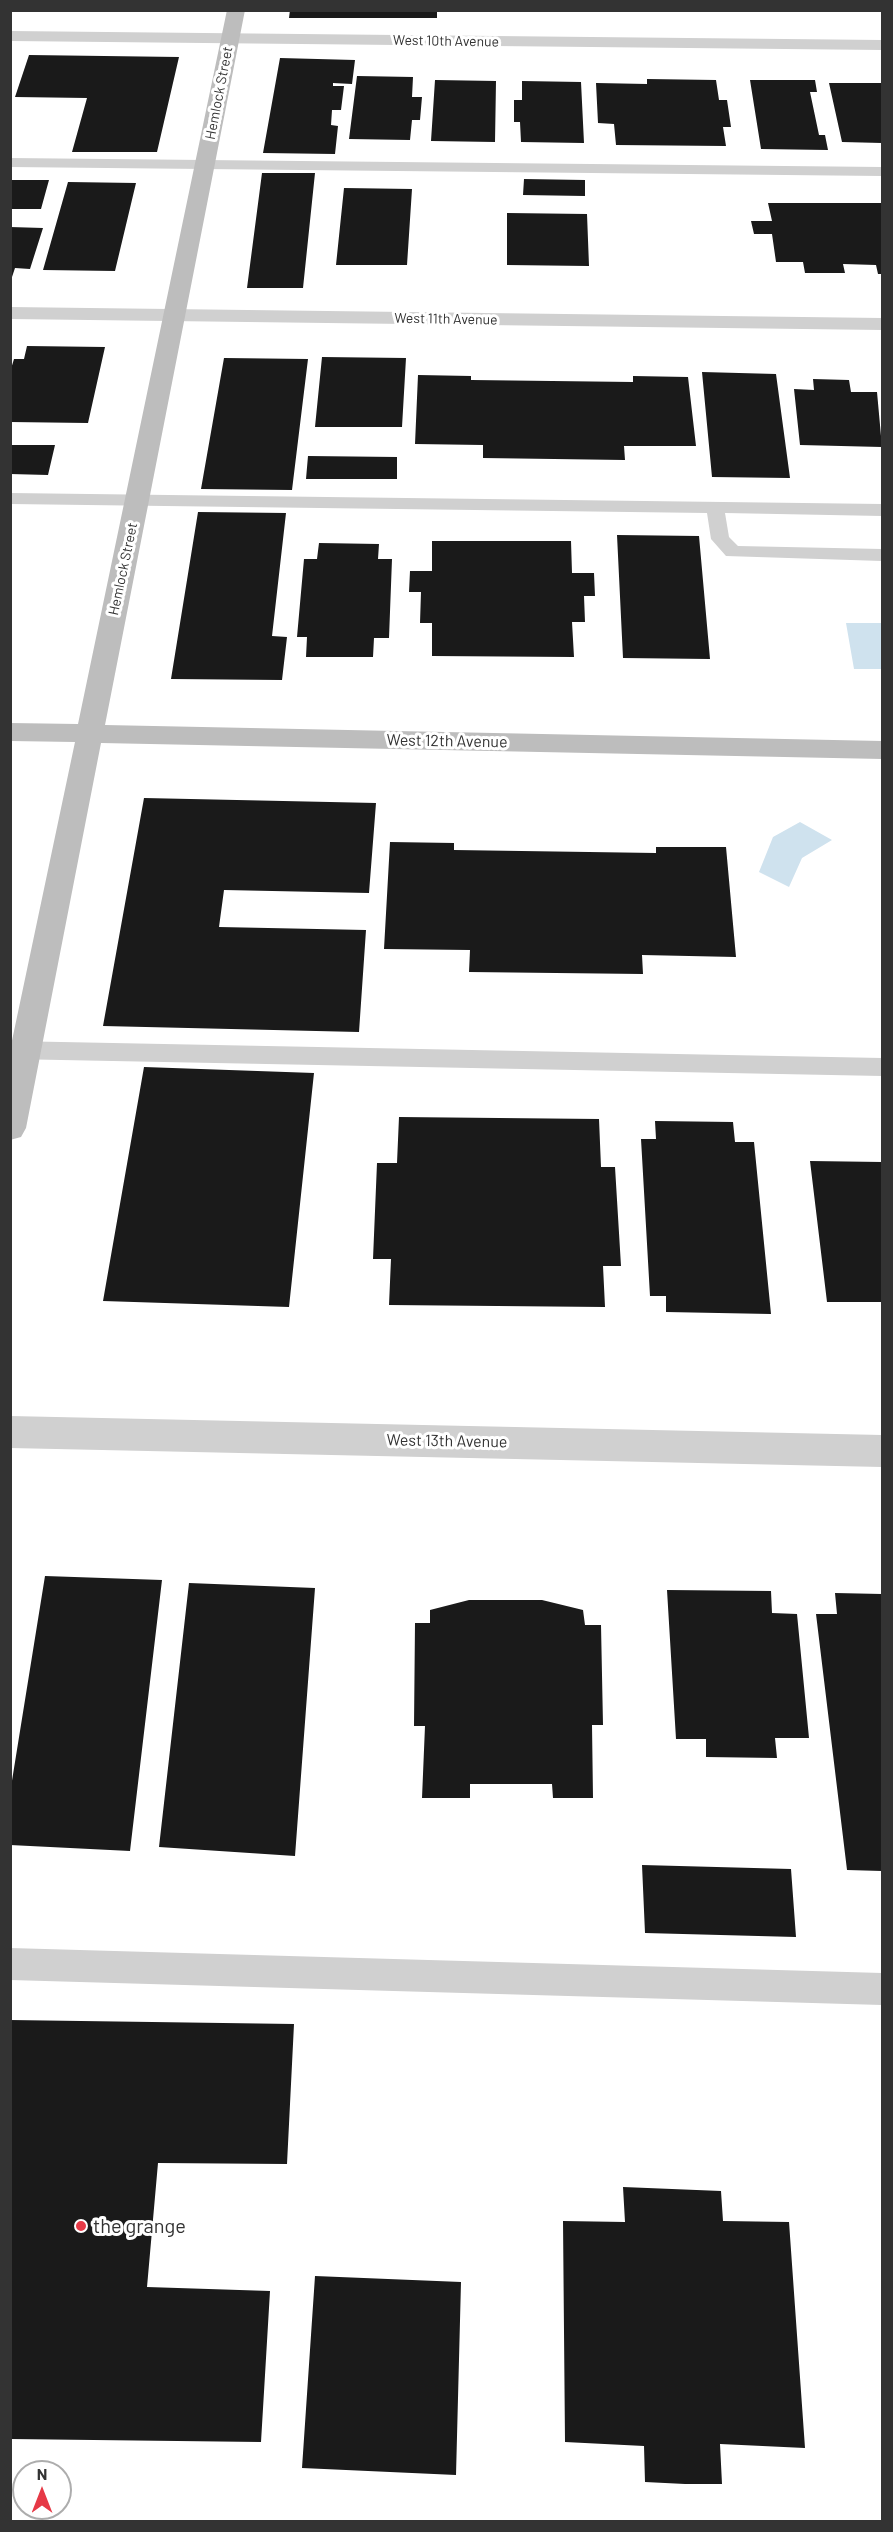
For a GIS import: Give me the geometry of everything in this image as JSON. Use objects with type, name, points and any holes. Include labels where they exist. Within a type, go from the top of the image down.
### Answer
[{"type":"street","name":"Hemlock Street","points":[[10,1128],[18,1050],[91,734],[236,10]]},
{"type":"street","name":"West 10th Avenue","points":[[10,36],[882,45]]},
{"type":"street","name":"West 11th Avenue","points":[[10,313],[882,324]]},
{"type":"street","name":"West 12th Avenue","points":[[10,732],[882,750]]},
{"type":"street","name":"West 13th Avenue","points":[[10,1432],[882,1451]]},
{"type":"lane","points":[[10,162],[882,172]]},
{"type":"lane","points":[[10,498],[882,510]]},
{"type":"lane","points":[[715,508],[720,539],[734,552],[882,555]]},
{"type":"lane","points":[[18,1050],[882,1067]]},
{"type":"lane","points":[[10,1964],[882,1989]]},
{"type":"water","points":[[846,623],[881,623],[882,669],[854,669]]},
{"type":"water","points":[[800,822],[832,840],[802,858],[789,887],[759,872],[773,837]]},
{"type":"building","points":[[290,10],[437,10],[437,18],[289,18]]},
{"type":"building","points":[[29,55],[179,57],[157,152],[72,152],[87,98],[15,97]]},
{"type":"building","points":[[280,58],[355,60],[352,84],[333,83],[333,86],[344,86],[341,110],[332,110],[331,125],[338,126],[335,154],[263,153]]},
{"type":"building","points":[[357,76],[413,77],[412,97],[422,97],[420,120],[412,120],[410,140],[349,139]]},
{"type":"building","points":[[647,79],[716,80],[719,100],[727,100],[731,127],[723,127],[726,146],[616,145],[614,124],[598,123],[596,83],[647,84]]},
{"type":"building","points":[[435,80],[496,81],[495,142],[431,141]]},
{"type":"building","points":[[750,80],[815,80],[817,92],[810,92],[819,135],[825,135],[828,150],[761,149]]},
{"type":"building","points":[[522,81],[581,82],[584,143],[521,142],[520,122],[514,122],[514,100],[522,100]]},
{"type":"building","points":[[829,83],[882,83],[882,143],[842,142]]},
{"type":"building","points":[[262,173],[315,173],[303,288],[247,288]]},
{"type":"building","points":[[524,179],[585,180],[585,196],[523,195]]},
{"type":"building","points":[[10,180],[49,180],[41,209],[10,209]]},
{"type":"building","points":[[68,182],[136,183],[115,271],[43,270]]},
{"type":"building","points":[[344,188],[412,189],[407,265],[336,265]]},
{"type":"building","points":[[768,203],[882,203],[882,274],[878,274],[876,265],[843,264],[845,273],[805,273],[803,262],[776,262],[772,234],[754,234],[751,221],[772,221]]},
{"type":"building","points":[[507,213],[587,214],[589,266],[507,265]]},
{"type":"building","points":[[10,227],[43,228],[30,269],[15,268],[11,280]]},
{"type":"building","points":[[27,346],[105,347],[88,423],[10,422],[10,372],[14,359],[24,359]]},
{"type":"building","points":[[322,357],[406,358],[402,427],[315,427]]},
{"type":"building","points":[[224,358],[308,359],[292,490],[201,489]]},
{"type":"building","points":[[702,372],[776,374],[790,478],[712,477]]},
{"type":"building","points":[[418,375],[471,376],[471,380],[633,382],[633,376],[688,377],[696,446],[624,446],[625,460],[483,458],[483,445],[415,444]]},
{"type":"building","points":[[813,379],[849,380],[851,392],[877,392],[882,447],[800,445],[794,389],[814,390]]},
{"type":"building","points":[[10,445],[55,445],[48,475],[10,474]]},
{"type":"building","points":[[308,456],[397,457],[397,479],[306,479]]},
{"type":"building","points":[[198,512],[286,513],[272,636],[287,637],[282,680],[171,679]]},
{"type":"building","points":[[617,535],[699,536],[710,659],[623,658]]},
{"type":"building","points":[[432,541],[571,541],[572,573],[594,573],[595,596],[584,596],[585,622],[572,622],[574,657],[432,656],[432,623],[420,623],[421,592],[409,592],[410,571],[432,571]]},
{"type":"building","points":[[319,543],[379,544],[378,559],[392,559],[389,638],[374,638],[373,657],[306,657],[307,637],[297,637],[304,559],[317,559]]},
{"type":"building","points":[[144,798],[376,803],[369,893],[224,890],[219,927],[366,930],[359,1032],[103,1026]]},
{"type":"building","points":[[390,842],[454,843],[454,850],[656,853],[656,847],[726,847],[736,957],[642,955],[643,974],[469,972],[470,950],[384,949]]},
{"type":"building","points":[[144,1067],[314,1073],[289,1307],[103,1301]]},
{"type":"building","points":[[399,1117],[599,1119],[601,1167],[615,1167],[621,1266],[603,1266],[605,1307],[389,1305],[391,1259],[373,1259],[377,1163],[397,1163]]},
{"type":"building","points":[[655,1121],[733,1122],[735,1142],[754,1142],[771,1314],[666,1312],[666,1296],[650,1296],[641,1139],[656,1139]]},
{"type":"building","points":[[810,1161],[882,1162],[882,1302],[827,1302]]},
{"type":"building","points":[[45,1576],[162,1580],[130,1851],[10,1845],[10,1793]]},
{"type":"building","points":[[189,1583],[315,1588],[295,1856],[159,1847]]},
{"type":"building","points":[[667,1590],[771,1591],[772,1613],[797,1614],[809,1738],[775,1738],[777,1758],[706,1757],[706,1739],[676,1739]]},
{"type":"building","points":[[835,1593],[882,1594],[882,1871],[847,1870],[816,1614],[837,1614]]},
{"type":"building","points":[[469,1600],[542,1600],[583,1610],[585,1625],[601,1625],[603,1725],[592,1725],[593,1798],[553,1798],[552,1784],[470,1784],[470,1798],[422,1798],[425,1726],[414,1726],[415,1623],[430,1623],[430,1610]]},
{"type":"building","points":[[642,1865],[791,1869],[796,1937],[645,1933]]},
{"type":"building","name":"the grange","points":[[10,2020],[294,2024],[287,2164],[158,2163],[147,2287],[270,2291],[261,2442],[10,2439]]},
{"type":"building","points":[[623,2187],[721,2191],[723,2221],[789,2222],[805,2448],[720,2444],[722,2484],[685,2484],[645,2482],[644,2446],[565,2442],[563,2221],[625,2222]]},
{"type":"building","points":[[315,2276],[461,2282],[456,2475],[302,2468]]},
{"type":"place","name":"the grange","points":[[81,2226]]}]
